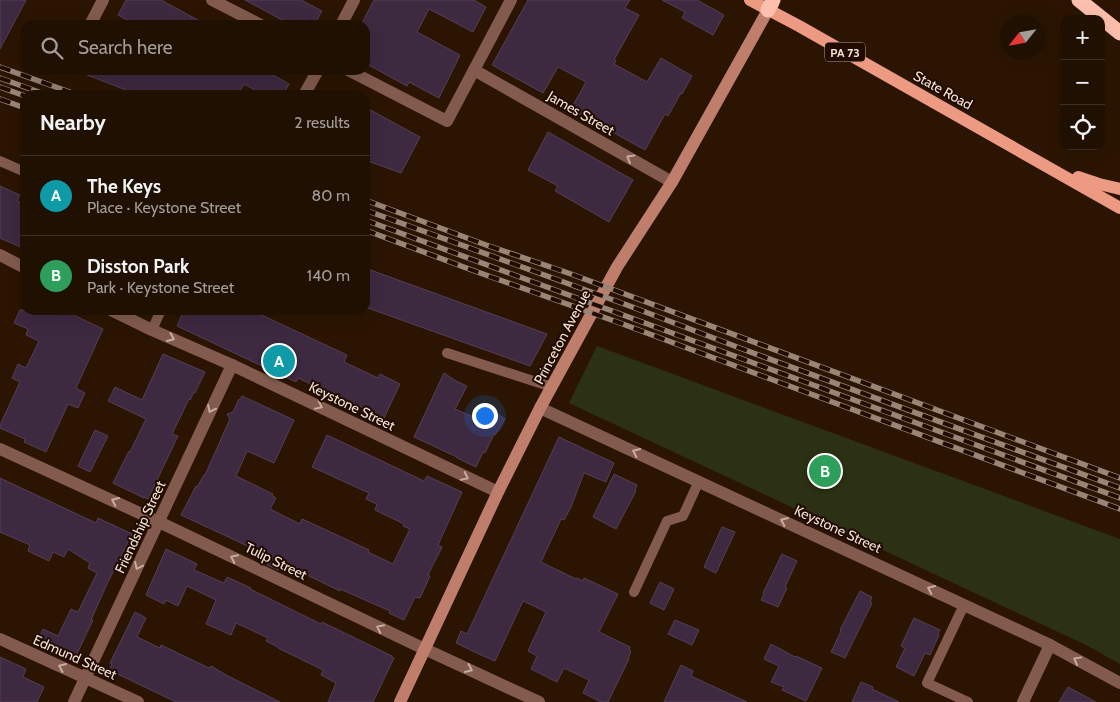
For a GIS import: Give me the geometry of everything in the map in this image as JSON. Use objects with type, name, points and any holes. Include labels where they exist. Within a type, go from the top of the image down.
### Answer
[{"type":"highway","points":[[1078,0],[1120,33]]},
{"type":"main road","name":"State Road","points":[[750,0],[772,3],[808,30],[1120,208]]},
{"type":"main road","name":"Princeton Avenue","points":[[400,702],[498,492],[540,408],[617,267],[672,182],[772,3]]},
{"type":"main road","name":"PA 73","points":[[1049,167],[1120,189]]},
{"type":"street","points":[[93,20],[103,0]]},
{"type":"street","points":[[212,0],[251,20]]},
{"type":"street","points":[[344,20],[354,0]]},
{"type":"street","points":[[358,75],[447,121],[511,0]]},
{"type":"street","name":"James Street","points":[[474,70],[672,182]]},
{"type":"street","points":[[307,90],[315,75]]},
{"type":"street","points":[[0,255],[20,265]]},
{"type":"street","name":"Keystone Street","points":[[121,315],[232,365],[498,492]]},
{"type":"street","name":"Friendship Street","points":[[74,702],[232,365]]},
{"type":"street","name":"Keystone Street","points":[[540,408],[1050,645],[1120,683]]},
{"type":"street","name":"Tulip Street","points":[[0,449],[539,702]]},
{"type":"street","name":"Edmund Street","points":[[0,639],[138,702]]},
{"type":"street","points":[[1024,702],[1050,645]]},
{"type":"lane","points":[[0,161],[20,170]]},
{"type":"lane","points":[[152,330],[160,315]]},
{"type":"lane","points":[[447,353],[552,387]]},
{"type":"lane","points":[[634,592],[667,521],[682,516],[700,481]]},
{"type":"lane","points":[[964,605],[927,683],[968,702]]},
{"type":"green space","points":[[597,346],[1120,539],[1120,664],[1086,645],[569,403]]},
{"type":"building","points":[[0,0],[26,0],[0,49]]},
{"type":"building","points":[[126,0],[161,0],[198,20],[127,20],[118,15]]},
{"type":"building","points":[[245,0],[301,0],[322,11],[317,20],[282,20]]},
{"type":"building","points":[[374,0],[474,0],[486,7],[473,32],[429,9],[417,32],[460,55],[439,98],[409,82],[407,86],[370,66],[370,20],[364,20]]},
{"type":"building","points":[[528,0],[630,0],[625,8],[639,15],[614,60],[616,61],[614,64],[647,82],[661,58],[692,76],[668,116],[665,114],[645,150],[571,109],[586,82],[558,67],[543,93],[492,65]]},
{"type":"building","points":[[662,0],[697,0],[724,15],[713,35],[682,18],[685,12]]},
{"type":"building","points":[[87,75],[273,75],[289,84],[286,90],[255,90],[244,84],[241,90],[126,90]]},
{"type":"building","points":[[370,110],[420,137],[401,173],[370,162]]},
{"type":"building","points":[[548,132],[633,180],[609,222],[555,191],[558,186],[528,170]]},
{"type":"building","points":[[0,186],[20,195],[17,201],[20,202],[20,247],[0,238]]},
{"type":"building","points":[[370,270],[547,334],[530,366],[370,309]]},
{"type":"building","points":[[20,310],[20,315],[74,315],[103,329],[76,388],[85,393],[78,408],[68,404],[46,452],[24,442],[25,439],[0,428],[20,382],[12,378],[18,364],[26,368],[39,341],[26,335],[28,329],[14,323]]},
{"type":"building","points":[[182,315],[262,315],[347,355],[344,362],[378,378],[380,374],[400,384],[384,418],[357,405],[355,409],[333,399],[334,395],[298,378],[296,382],[177,326]]},
{"type":"building","points":[[163,354],[205,372],[172,434],[178,436],[148,499],[113,483],[146,419],[108,401],[115,387],[142,400]]},
{"type":"building","points":[[444,373],[467,386],[455,409],[485,422],[491,409],[505,419],[494,434],[485,453],[483,452],[476,467],[414,437]]},
{"type":"building","points":[[242,396],[294,420],[274,463],[247,451],[236,476],[273,494],[272,496],[276,498],[270,509],[300,524],[302,519],[309,522],[369,550],[368,552],[393,564],[410,529],[403,526],[404,524],[375,510],[377,504],[366,499],[369,493],[312,467],[327,435],[424,481],[427,476],[462,492],[438,545],[442,547],[428,575],[430,576],[420,598],[415,597],[404,620],[389,613],[390,611],[340,589],[340,591],[282,563],[278,570],[267,565],[271,557],[181,515],[196,486],[205,475],[230,419],[227,414],[233,412]]},
{"type":"building","points":[[95,430],[108,436],[90,472],[78,466]]},
{"type":"building","points":[[559,437],[614,463],[606,482],[584,473],[571,507],[564,520],[561,519],[541,562],[576,579],[583,581],[584,578],[618,594],[599,632],[630,647],[629,650],[631,651],[608,702],[601,702],[583,693],[589,680],[564,668],[557,682],[531,669],[537,656],[528,651],[546,612],[523,601],[495,661],[456,643],[461,631],[467,634]]},
{"type":"building","points":[[614,474],[637,485],[636,491],[616,529],[593,517]]},
{"type":"building","points":[[0,478],[96,523],[98,518],[132,534],[107,584],[74,660],[36,643],[43,629],[58,636],[71,609],[78,612],[97,573],[88,568],[90,563],[68,549],[64,557],[53,552],[49,561],[28,551],[30,545],[0,532]]},
{"type":"building","points":[[722,527],[735,532],[716,573],[704,567]]},
{"type":"building","points":[[166,549],[197,564],[194,570],[224,583],[227,577],[321,624],[322,622],[392,656],[394,658],[373,702],[328,702],[336,683],[321,675],[323,670],[278,648],[266,641],[268,638],[236,623],[231,635],[206,624],[216,600],[187,586],[178,606],[166,600],[164,604],[146,595]]},
{"type":"building","points":[[782,554],[797,561],[778,607],[761,600]]},
{"type":"building","points":[[660,582],[674,589],[664,610],[650,603]]},
{"type":"building","points":[[860,591],[872,597],[870,602],[872,603],[845,658],[831,652]]},
{"type":"building","points":[[135,612],[146,618],[137,637],[160,648],[161,645],[209,668],[211,666],[280,702],[176,702],[109,670],[112,664],[110,663]]},
{"type":"building","points":[[914,618],[940,630],[930,655],[925,653],[914,676],[896,667],[905,648],[901,646]]},
{"type":"building","points":[[675,620],[699,630],[692,645],[668,634]]},
{"type":"building","points":[[771,644],[795,657],[822,668],[806,701],[782,690],[784,687],[771,682],[779,666],[764,659]]},
{"type":"building","points":[[0,657],[26,669],[23,677],[44,687],[37,702],[0,702]]},
{"type":"building","points":[[681,665],[693,671],[691,676],[747,702],[664,702]]},
{"type":"building","points":[[861,682],[873,687],[872,689],[899,702],[852,702]]},
{"type":"building","points":[[1068,687],[1096,702],[1059,702]]},
{"type":"railway","points":[[0,67],[20,74]]},
{"type":"railway","points":[[22,75],[64,90]]},
{"type":"railway","points":[[0,78],[33,90]]},
{"type":"railway","points":[[0,87],[20,94]]},
{"type":"railway","points":[[0,99],[20,106]]},
{"type":"railway","points":[[370,202],[571,274],[1120,478]]},
{"type":"railway","points":[[370,212],[1120,488]]},
{"type":"railway","points":[[370,222],[1120,498]]},
{"type":"railway","points":[[370,232],[1120,509]]},
{"type":"place","name":"The Keys","points":[[279,361]]},
{"type":"place","name":"Disston Park","points":[[825,471]]}]
